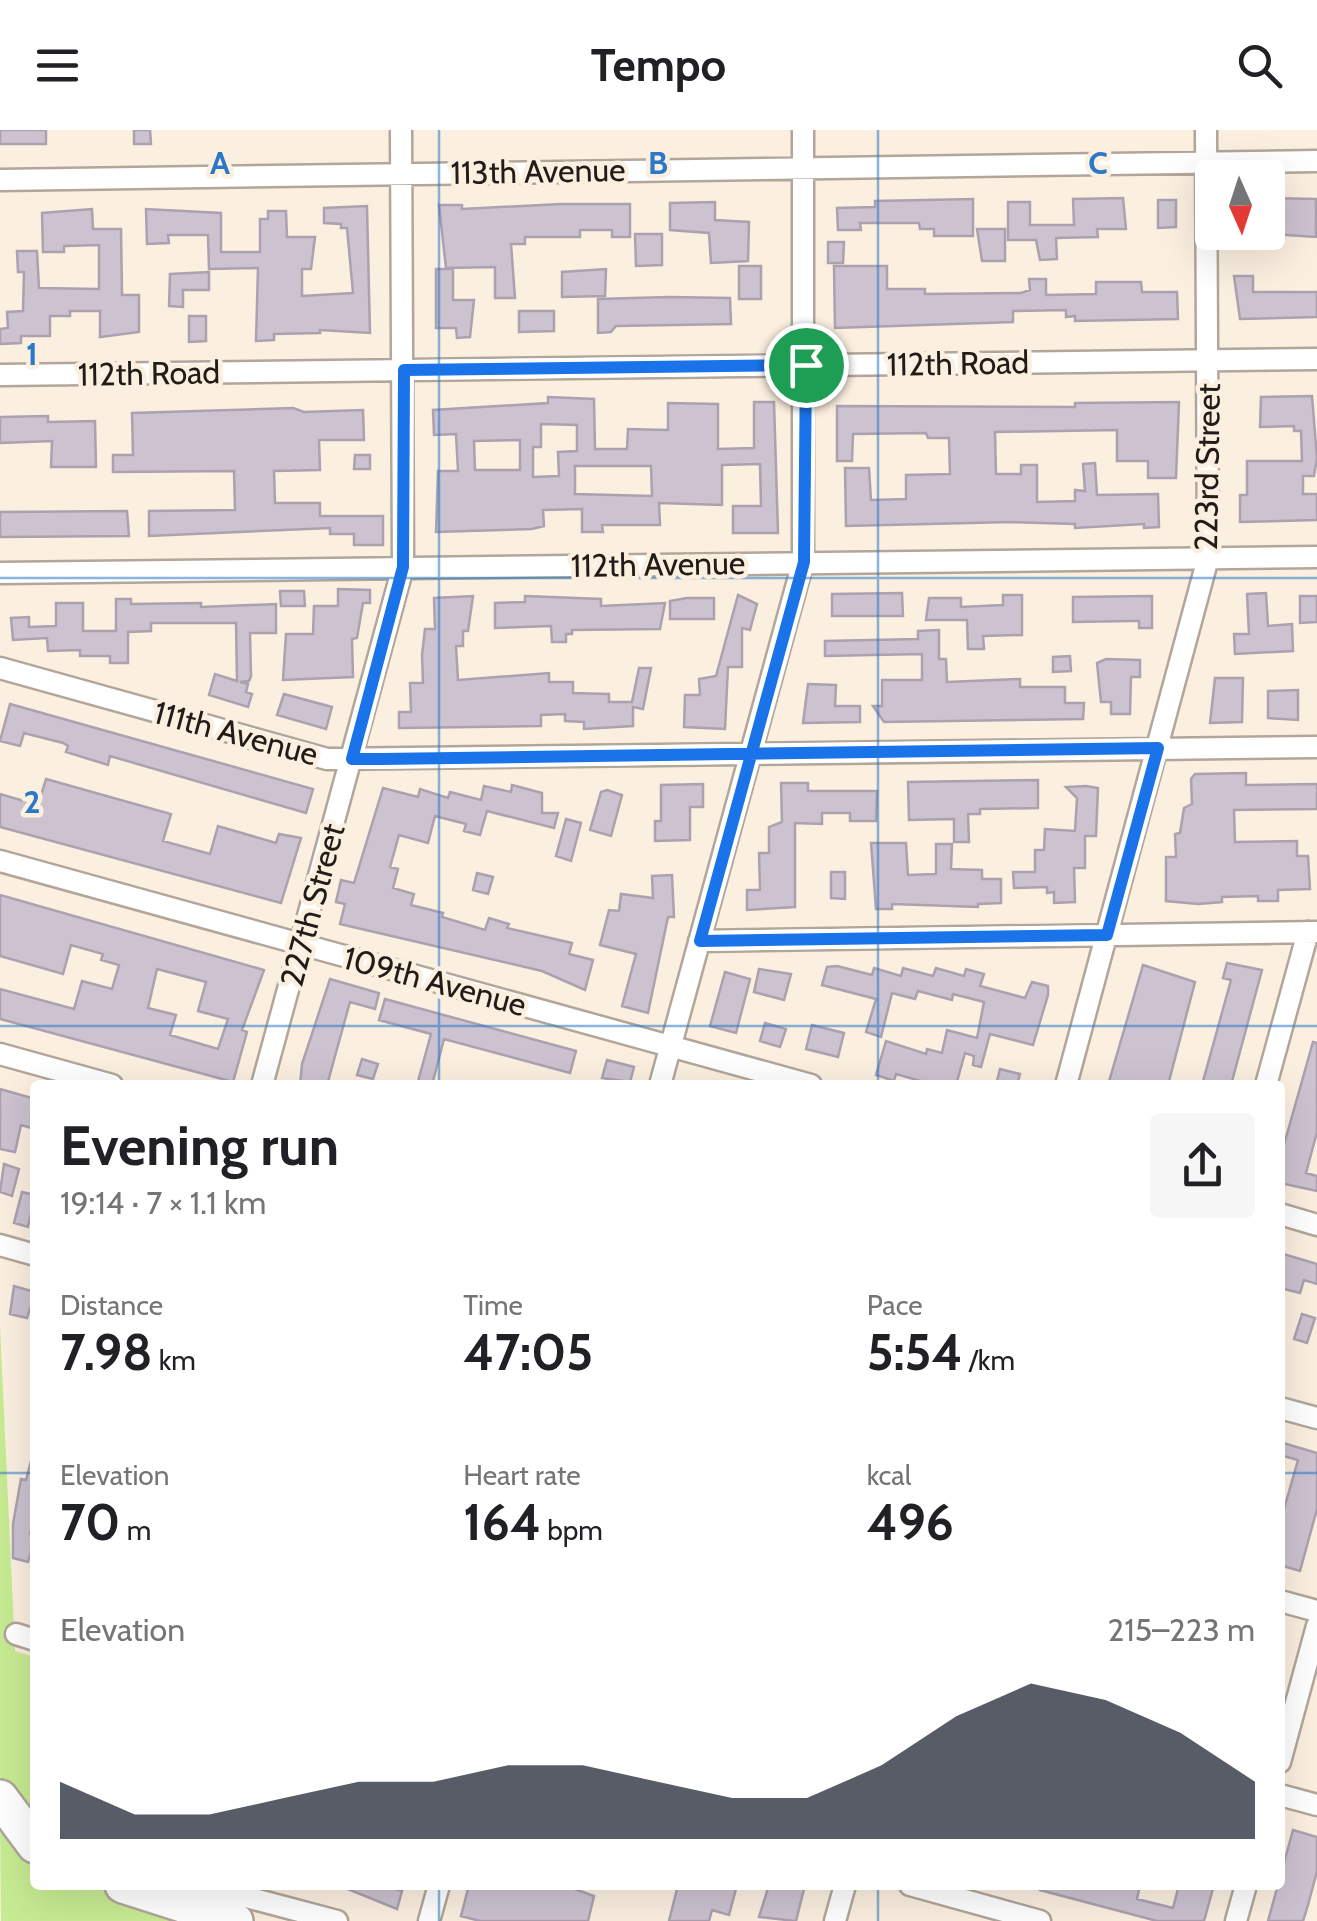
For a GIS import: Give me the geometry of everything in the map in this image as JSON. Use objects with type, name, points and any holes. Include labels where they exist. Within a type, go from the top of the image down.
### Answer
[{"type":"highway","points":[[0,1798],[30,1838]]},
{"type":"highway","points":[[138,1890],[235,1921]]},
{"type":"street","name":"227th Street","points":[[263,1080],[403,567],[401,130]]},
{"type":"street","points":[[661,1080],[804,562],[803,130]]},
{"type":"street","name":"223rd Street","points":[[1206,130],[1206,160]]},
{"type":"street","name":"113th Avenue","points":[[1285,162],[1317,162]]},
{"type":"street","name":"113th Avenue","points":[[0,180],[1195,163]]},
{"type":"street","name":"223rd Street","points":[[1067,1080],[1208,558],[1207,250]]},
{"type":"street","name":"112th Road","points":[[0,374],[1317,359]]},
{"type":"street","name":"112th Avenue","points":[[0,572],[1317,556]]},
{"type":"street","name":"111th Avenue","points":[[0,668],[327,759],[1317,747]]},
{"type":"street","name":"109th Avenue","points":[[0,861],[793,1080]]},
{"type":"street","points":[[700,941],[1312,932],[1268,1080]]},
{"type":"street","points":[[0,1054],[94,1080]]},
{"type":"street","points":[[1285,1215],[1317,1225]]},
{"type":"street","points":[[0,1244],[30,1253]]},
{"type":"street","points":[[1285,1409],[1317,1418]]},
{"type":"street","points":[[1285,1602],[1317,1611]]},
{"type":"street","points":[[1285,1744],[1317,1626]]},
{"type":"street","points":[[1285,1795],[1317,1805]]},
{"type":"street","points":[[220,1890],[337,1921]]},
{"type":"street","points":[[429,1921],[438,1890]]},
{"type":"street","points":[[835,1921],[844,1890]]},
{"type":"street","points":[[928,1890],[1040,1921]]},
{"type":"street","points":[[1236,1921],[1245,1890]]},
{"type":"green space","points":[[0,1326],[15,1651],[30,1656],[30,1824],[0,1778]]},
{"type":"green space","points":[[0,1817],[30,1850],[30,1890],[107,1890],[211,1921],[1,1921]]},
{"type":"building","points":[[0,130],[46,130],[46,144],[0,144]]},
{"type":"building","points":[[134,130],[150,130],[151,144],[134,144]]},
{"type":"building","points":[[1123,198],[1126,229],[1097,229],[1098,237],[1056,238],[1057,259],[1040,260],[1036,240],[1008,240],[1008,202],[1030,202],[1030,225],[1074,225],[1073,199]]},
{"type":"building","points":[[1285,198],[1316,199],[1316,237],[1285,235]]},
{"type":"building","points":[[973,199],[973,236],[934,236],[934,229],[920,229],[919,223],[860,223],[861,230],[838,230],[837,208],[875,207],[875,201]]},
{"type":"building","points":[[1158,200],[1176,200],[1176,227],[1158,228]]},
{"type":"building","points":[[715,202],[715,220],[749,222],[748,261],[711,263],[709,233],[670,230],[670,203]]},
{"type":"building","points":[[630,204],[630,237],[612,237],[612,230],[580,230],[580,237],[525,237],[525,244],[511,244],[515,298],[495,298],[495,267],[446,268],[439,205],[462,205],[462,209]]},
{"type":"building","points":[[367,206],[370,333],[320,330],[274,334],[274,340],[256,341],[258,268],[209,269],[208,235],[168,235],[169,243],[147,244],[146,209],[221,213],[221,252],[260,252],[260,219],[268,219],[268,211],[286,211],[287,237],[315,237],[311,269],[302,269],[302,296],[353,293],[347,228],[324,223],[324,208]]},
{"type":"building","points":[[92,209],[93,229],[121,229],[122,295],[139,295],[139,332],[100,337],[100,311],[70,311],[70,316],[50,316],[50,336],[21,336],[21,343],[0,344],[0,329],[8,328],[7,312],[23,311],[24,272],[18,272],[17,251],[37,251],[39,288],[99,289],[99,245],[64,246],[64,252],[43,252],[42,213]]},
{"type":"building","points":[[977,229],[1005,229],[1005,261],[982,261]]},
{"type":"building","points":[[635,234],[662,234],[662,265],[636,266]]},
{"type":"building","points":[[828,242],[844,242],[843,263],[828,263]]},
{"type":"building","points":[[739,266],[761,266],[761,299],[739,299]]},
{"type":"building","points":[[834,266],[887,266],[887,289],[925,289],[925,294],[1021,293],[1030,290],[1029,279],[1046,279],[1046,295],[1096,294],[1096,282],[1141,282],[1142,292],[1177,292],[1178,319],[1075,321],[1075,316],[1066,317],[1066,310],[1013,311],[1013,322],[835,328]]},
{"type":"building","points":[[436,269],[453,269],[453,300],[474,300],[470,337],[457,338],[456,328],[436,328]]},
{"type":"building","points":[[606,269],[605,296],[562,297],[562,272]]},
{"type":"building","points":[[209,272],[209,290],[183,290],[183,307],[169,306],[170,274]]},
{"type":"building","points":[[1234,276],[1253,276],[1253,292],[1317,292],[1317,317],[1240,319]]},
{"type":"building","points":[[730,298],[731,324],[616,326],[611,332],[598,333],[598,299]]},
{"type":"building","points":[[519,311],[554,311],[554,331],[519,332]]},
{"type":"building","points":[[189,316],[206,316],[206,341],[189,342]]},
{"type":"building","points":[[1312,396],[1317,458],[1314,476],[1303,476],[1303,494],[1317,494],[1317,520],[1240,522],[1240,495],[1247,495],[1247,461],[1302,461],[1301,431],[1294,431],[1294,426],[1260,427],[1261,397]]},
{"type":"building","points":[[548,397],[594,399],[595,449],[627,449],[628,429],[668,430],[668,403],[718,404],[718,449],[754,448],[754,402],[774,402],[778,533],[733,533],[733,506],[761,506],[760,464],[722,465],[722,505],[659,503],[660,525],[602,525],[603,532],[582,532],[582,509],[543,510],[544,526],[532,529],[436,532],[438,471],[458,471],[456,434],[434,435],[433,410],[548,403]],"holes":[[[541,424],[577,425],[577,451],[558,452],[559,476],[533,477],[533,447],[541,447]],[[520,440],[520,470],[475,470],[474,441]],[[575,466],[651,466],[652,496],[575,494]]]},
{"type":"building","points":[[1179,402],[1176,478],[1148,478],[1148,461],[1117,461],[1117,430],[995,432],[996,474],[1021,474],[1021,465],[1037,465],[1037,502],[1075,501],[1075,490],[1085,491],[1083,464],[1095,463],[1097,495],[1158,494],[1159,527],[1144,528],[1144,524],[1075,528],[1075,524],[1012,522],[846,526],[845,468],[869,468],[871,500],[906,499],[906,475],[950,474],[949,438],[928,438],[926,433],[853,434],[852,461],[837,461],[837,406],[1075,407],[1075,403]]},
{"type":"building","points":[[293,408],[304,412],[363,410],[364,440],[319,440],[320,470],[274,471],[275,503],[320,503],[320,516],[383,516],[383,545],[354,545],[354,534],[330,534],[330,528],[149,536],[149,511],[235,510],[234,471],[113,472],[113,455],[133,455],[132,413]]},
{"type":"building","points":[[48,416],[48,422],[95,421],[96,467],[51,467],[52,441],[0,443],[0,417]]},
{"type":"building","points":[[355,455],[370,455],[370,469],[354,469]]},
{"type":"building","points":[[127,511],[129,536],[0,537],[0,512]]},
{"type":"building","points":[[338,589],[370,590],[370,603],[363,603],[357,638],[352,639],[353,677],[283,680],[286,634],[313,634],[314,606],[338,606]]},
{"type":"building","points":[[280,591],[304,591],[305,606],[281,606]]},
{"type":"building","points":[[902,593],[903,616],[832,616],[832,594]]},
{"type":"building","points":[[1266,593],[1268,626],[1292,624],[1293,651],[1235,654],[1234,634],[1249,634],[1247,594]]},
{"type":"building","points":[[738,595],[757,604],[750,630],[742,628],[742,667],[728,667],[725,729],[684,727],[685,695],[700,695],[699,679],[716,676]]},
{"type":"building","points":[[1003,595],[1022,595],[1022,635],[983,636],[984,649],[968,649],[967,620],[926,620],[929,598],[961,598],[961,607],[1003,605]]},
{"type":"building","points":[[473,596],[463,646],[456,646],[458,680],[549,673],[549,682],[573,682],[573,693],[609,694],[609,702],[632,702],[639,668],[651,668],[643,709],[633,707],[633,726],[584,729],[584,722],[565,721],[565,714],[541,715],[541,726],[399,728],[399,712],[411,712],[410,683],[423,683],[425,629],[435,629],[434,598]]},
{"type":"building","points":[[525,596],[601,599],[601,606],[665,603],[660,629],[572,630],[572,634],[566,634],[566,642],[552,642],[551,626],[495,628],[495,603],[525,602]]},
{"type":"building","points":[[1152,596],[1152,628],[1139,628],[1139,621],[1073,622],[1073,597]]},
{"type":"building","points":[[1300,596],[1317,596],[1317,622],[1300,623]]},
{"type":"building","points":[[714,598],[714,619],[670,619],[670,601]]},
{"type":"building","points":[[116,599],[131,599],[131,604],[201,603],[201,607],[276,604],[276,633],[250,633],[251,676],[249,681],[240,682],[248,684],[246,692],[252,694],[248,707],[209,695],[215,674],[237,681],[236,623],[151,623],[151,631],[128,632],[128,663],[110,663],[110,656],[80,656],[80,650],[48,651],[47,638],[13,640],[11,618],[29,617],[29,627],[56,626],[56,603],[83,603],[83,631],[116,631]]},
{"type":"building","points":[[939,630],[939,659],[946,659],[947,682],[1020,679],[1020,687],[1065,687],[1065,703],[1084,703],[1083,719],[884,722],[873,706],[882,706],[882,680],[922,680],[922,654],[825,656],[825,641],[918,639],[918,631]]},
{"type":"building","points":[[1070,656],[1071,671],[1053,672],[1053,657]]},
{"type":"building","points":[[1106,659],[1140,660],[1140,677],[1131,677],[1130,714],[1111,714],[1111,702],[1101,702],[1097,663]]},
{"type":"building","points":[[1215,678],[1243,678],[1242,722],[1210,723]]},
{"type":"building","points":[[808,684],[836,685],[835,706],[860,706],[860,722],[803,723]]},
{"type":"building","points":[[1298,690],[1298,720],[1268,718],[1268,691]]},
{"type":"building","points":[[284,694],[332,707],[326,729],[277,715]]},
{"type":"building","points":[[10,704],[313,789],[306,813],[110,756],[108,765],[66,752],[68,746],[63,743],[24,733],[20,746],[0,741]]},
{"type":"building","points":[[1246,773],[1246,785],[1317,784],[1317,809],[1234,810],[1235,842],[1297,841],[1297,856],[1308,856],[1310,889],[1278,890],[1278,901],[1258,901],[1258,896],[1222,897],[1222,902],[1198,904],[1166,901],[1166,857],[1176,857],[1175,834],[1180,833],[1184,808],[1192,804],[1191,779],[1195,774]]},
{"type":"building","points":[[46,779],[171,814],[163,841],[210,854],[218,826],[276,843],[279,834],[301,838],[281,903],[0,827],[0,794],[38,805]]},
{"type":"building","points":[[1038,780],[1038,808],[980,809],[980,814],[968,814],[969,842],[954,842],[954,819],[909,820],[908,782]]},
{"type":"building","points":[[781,783],[808,783],[808,791],[877,791],[876,821],[850,821],[850,813],[822,813],[822,824],[795,823],[795,907],[747,910],[747,890],[760,890],[759,853],[769,853],[769,827],[782,822]]},
{"type":"building","points":[[703,784],[703,807],[690,807],[690,840],[655,841],[655,821],[661,821],[661,785]]},
{"type":"building","points":[[512,785],[542,793],[542,813],[558,813],[554,828],[487,811],[480,835],[464,831],[466,824],[435,816],[428,843],[399,835],[390,867],[398,869],[393,888],[414,894],[411,905],[443,913],[442,917],[485,930],[489,918],[509,924],[507,928],[572,943],[569,954],[593,960],[585,990],[542,971],[340,924],[345,904],[336,902],[341,880],[354,883],[383,788],[418,797],[420,789],[448,798],[450,792],[481,800],[484,786],[511,792]]},
{"type":"building","points":[[1066,787],[1098,788],[1096,836],[1085,836],[1085,868],[1074,868],[1075,902],[1054,903],[1054,892],[1047,893],[1047,887],[1014,888],[1013,872],[1035,872],[1035,850],[1044,850],[1045,829],[1075,831],[1077,798]]},
{"type":"building","points":[[601,792],[622,795],[611,836],[590,830]]},
{"type":"building","points":[[566,819],[581,823],[571,861],[556,856]]},
{"type":"building","points":[[871,843],[906,843],[908,875],[936,874],[936,844],[952,844],[951,869],[982,870],[982,879],[1001,879],[1001,903],[978,907],[892,904],[892,909],[876,909]]},
{"type":"building","points":[[831,872],[845,872],[845,899],[831,898]]},
{"type":"building","points":[[477,873],[493,877],[488,894],[473,890]]},
{"type":"building","points":[[672,875],[674,917],[668,917],[648,1013],[622,1006],[636,954],[600,945],[609,910],[619,911],[621,894],[653,898],[652,876]]},
{"type":"building","points":[[0,895],[264,970],[242,1030],[247,1032],[234,1080],[0,1019],[0,989],[74,1009],[82,981],[112,989],[119,965],[101,960],[103,954],[71,945],[63,974],[0,956]],"holes":[[[157,969],[206,982],[198,1011],[228,1019],[218,1049],[170,1035],[176,1015],[148,1008]]]},
{"type":"building","points":[[1227,963],[1262,970],[1232,1080],[1203,1080],[1231,980],[1223,978]]},
{"type":"building","points":[[1143,965],[1195,982],[1169,1080],[1109,1080]]},
{"type":"building","points":[[827,967],[872,975],[874,968],[901,976],[903,968],[933,976],[936,968],[964,976],[966,969],[984,974],[980,986],[1025,998],[1032,982],[1048,986],[1048,995],[1033,1045],[990,1034],[981,1067],[973,1065],[974,1056],[965,1053],[957,1080],[917,1080],[896,1074],[891,1080],[876,1075],[886,1041],[926,1054],[927,1049],[942,1053],[947,1030],[977,1038],[984,1002],[953,994],[952,1000],[918,991],[915,999],[892,993],[881,1037],[866,1032],[876,999],[822,985]]},
{"type":"building","points":[[759,969],[791,974],[784,1000],[754,992]]},
{"type":"building","points":[[725,972],[750,979],[736,1033],[710,1026]]},
{"type":"building","points":[[330,979],[379,993],[375,1009],[350,1002],[328,1080],[300,1080],[302,1064]]},
{"type":"building","points":[[385,999],[576,1051],[570,1073],[444,1039],[433,1080],[418,1080],[431,1034],[379,1020]]},
{"type":"building","points":[[765,1023],[786,1029],[780,1047],[760,1041]]},
{"type":"building","points":[[812,1025],[844,1033],[838,1057],[806,1049]]},
{"type":"building","points":[[1313,1042],[1317,1043],[1317,1132],[1306,1173],[1317,1176],[1317,1191],[1285,1184],[1285,1141]]},
{"type":"building","points":[[362,1059],[378,1064],[373,1079],[357,1075]]},
{"type":"building","points":[[607,1060],[634,1067],[631,1080],[602,1078]]},
{"type":"building","points":[[1000,1069],[1020,1074],[1018,1080],[997,1080]]},
{"type":"building","points":[[0,1089],[30,1098],[30,1128],[21,1125],[15,1152],[0,1149]]},
{"type":"building","points":[[4,1164],[19,1169],[12,1196],[0,1192]]},
{"type":"building","points":[[22,1192],[30,1194],[28,1227],[14,1223]]},
{"type":"building","points":[[1285,1254],[1317,1264],[1317,1284],[1304,1280],[1300,1293],[1285,1289]]},
{"type":"building","points":[[14,1286],[30,1291],[27,1318],[10,1314]]},
{"type":"building","points":[[1302,1314],[1315,1318],[1307,1343],[1294,1339]]},
{"type":"building","points":[[1285,1443],[1317,1453],[1317,1509],[1300,1571],[1285,1566],[1285,1506],[1298,1460],[1285,1456]]},
{"type":"building","points":[[30,1465],[28,1562],[13,1558],[13,1524],[21,1479],[26,1480]]},
{"type":"building","points":[[1293,1830],[1317,1837],[1317,1871],[1303,1921],[1268,1921],[1277,1890],[1285,1890],[1285,1859]]},
{"type":"building","points":[[350,1890],[402,1891],[397,1909]]},
{"type":"building","points":[[468,1890],[578,1890],[594,1896],[588,1921],[480,1921],[461,1916]]},
{"type":"building","points":[[677,1890],[736,1890],[729,1915],[712,1910],[709,1921],[669,1921]]},
{"type":"building","points":[[767,1890],[804,1890],[796,1921],[759,1917]]},
{"type":"building","points":[[1040,1890],[1139,1890],[1137,1899],[1173,1908],[1178,1890],[1213,1890],[1204,1921],[1157,1921]]},
{"type":"route","points":[[806,365],[404,370],[403,567],[352,759],[751,754],[1158,748],[1107,935],[700,941],[751,754],[804,562],[806,365]]}]
